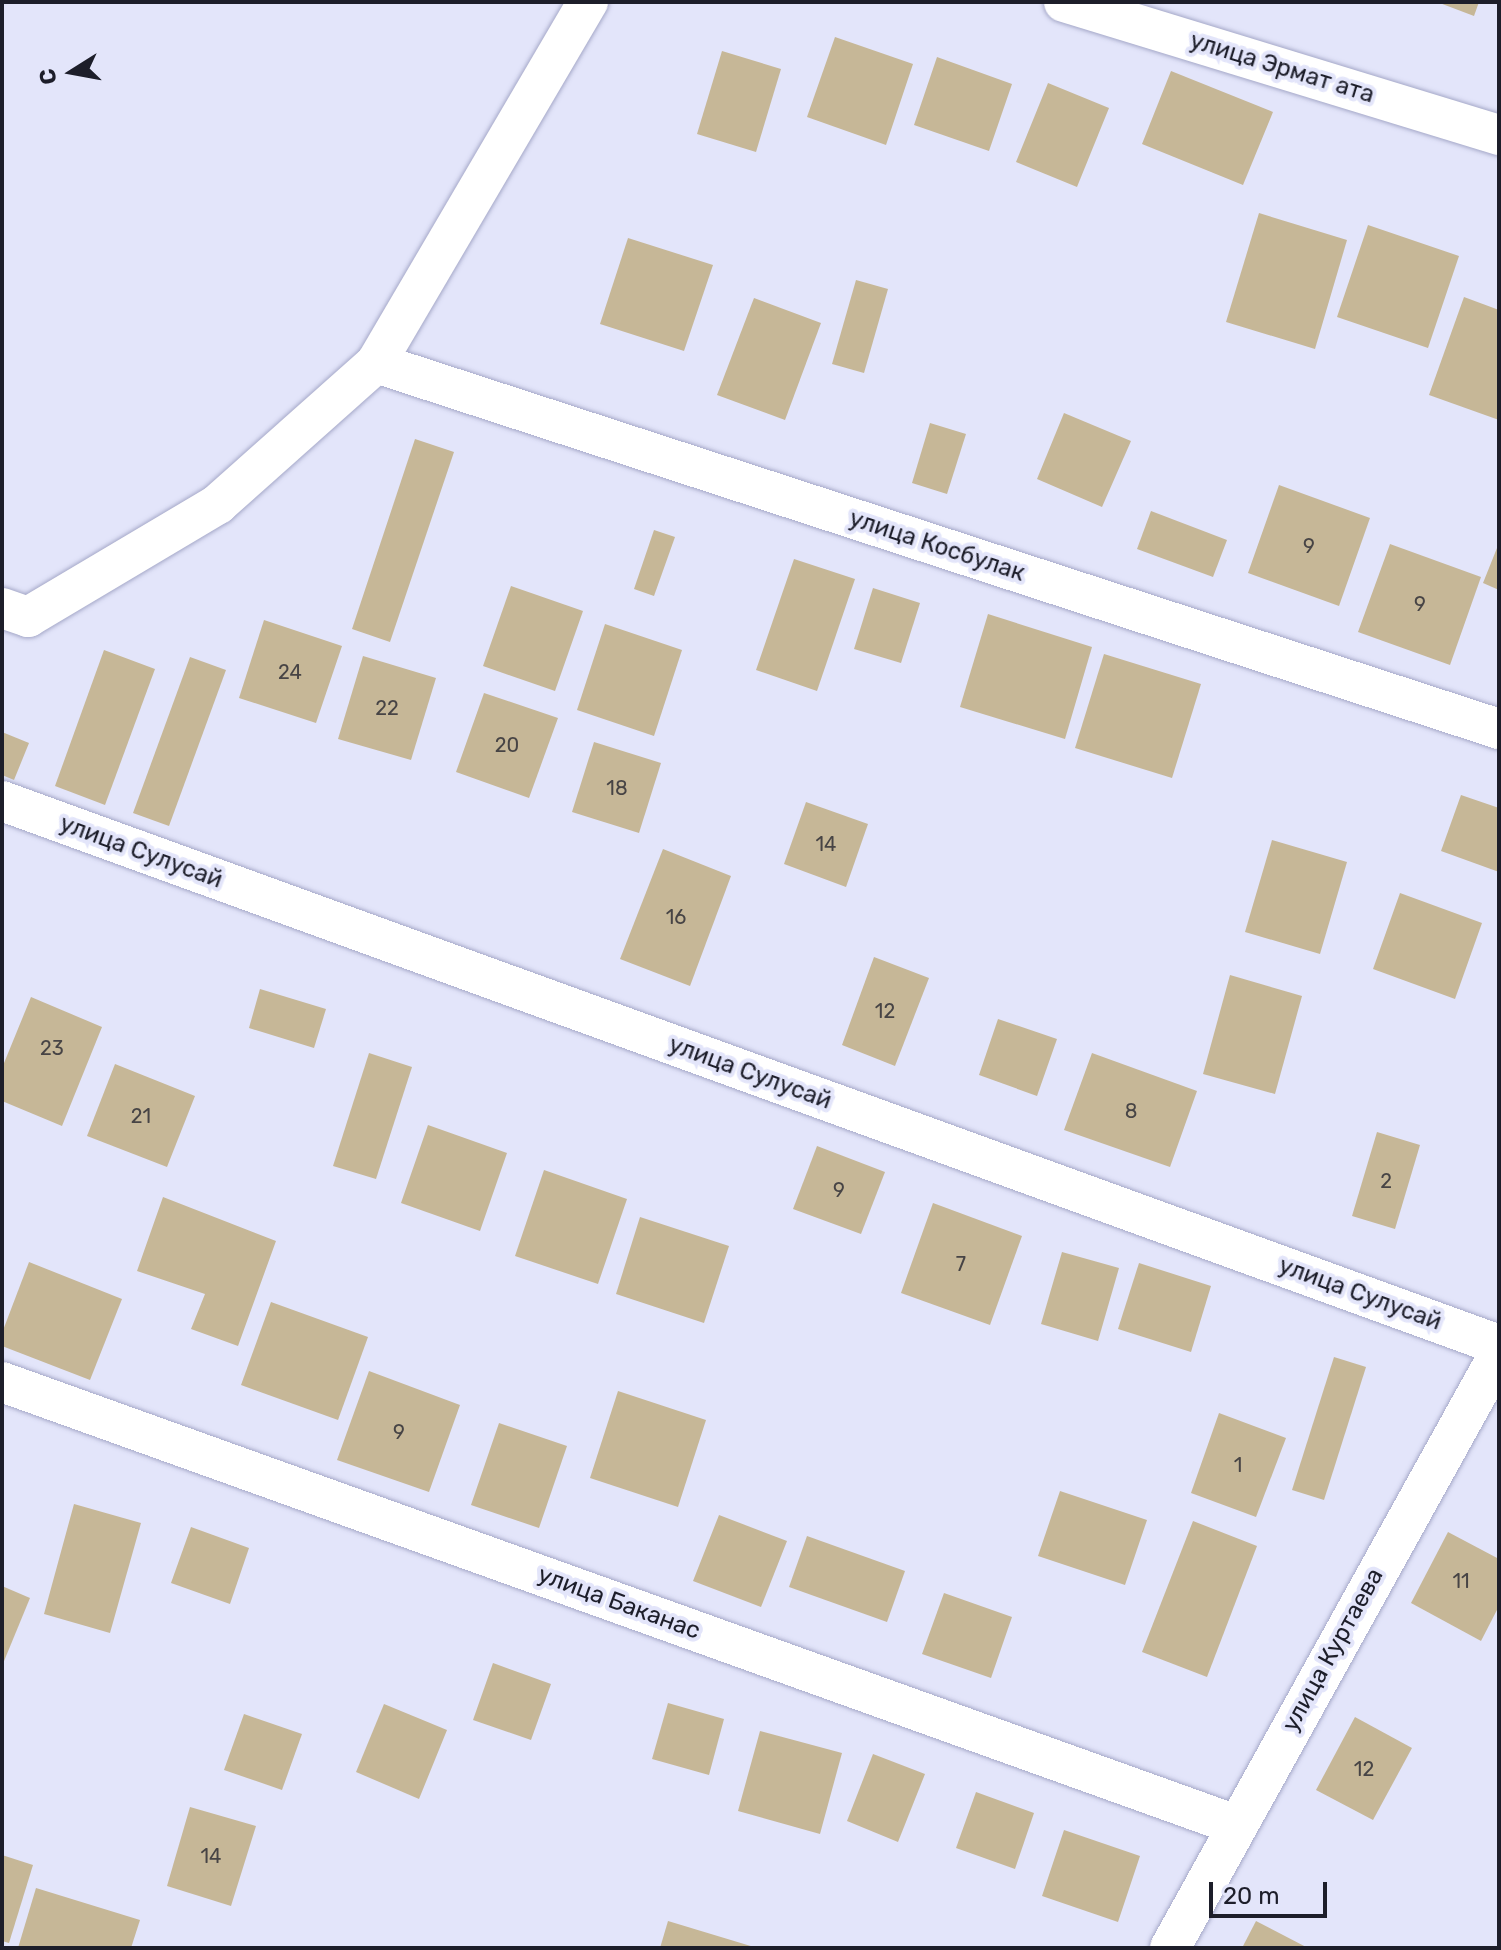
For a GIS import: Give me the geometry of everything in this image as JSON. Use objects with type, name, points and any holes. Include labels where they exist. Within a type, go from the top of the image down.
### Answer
[{"type":"street","points":[[2,608],[28,617],[218,504],[376,363],[588,2]]},
{"type":"street","name":"улица Эрмат ата","points":[[1064,2],[1499,135]]},
{"type":"street","name":"улица Косбулак","points":[[376,363],[1499,729]]},
{"type":"street","name":"улица Сулусай","points":[[2,801],[1499,1345]]},
{"type":"street","name":"улица Куртаева","points":[[1170,1948],[1499,1354]]},
{"type":"street","name":"улица Баканас","points":[[2,1382],[1236,1825]]},
{"type":"building","points":[[1437,2],[1479,2],[1474,16]]},
{"type":"building","points":[[835,37],[913,64],[886,145],[807,117]]},
{"type":"building","points":[[722,51],[781,69],[756,152],[697,134]]},
{"type":"building","points":[[937,57],[1012,84],[989,151],[914,125]]},
{"type":"building","points":[[1171,71],[1273,112],[1243,185],[1142,144]]},
{"type":"building","points":[[1048,83],[1109,108],[1077,187],[1016,162]]},
{"type":"building","points":[[1259,213],[1347,240],[1315,349],[1226,322]]},
{"type":"building","points":[[1368,225],[1459,256],[1428,348],[1337,317]]},
{"type":"building","points":[[628,238],[713,265],[684,351],[600,324]]},
{"type":"building","points":[[856,280],[888,289],[864,373],[832,364]]},
{"type":"building","points":[[1464,297],[1499,310],[1499,420],[1429,395]]},
{"type":"building","points":[[754,298],[821,323],[785,420],[717,395]]},
{"type":"building","points":[[1064,413],[1131,441],[1102,507],[1037,479]]},
{"type":"building","points":[[930,423],[966,434],[947,494],[912,483]]},
{"type":"building","points":[[415,439],[454,452],[390,642],[352,629]]},
{"type":"building","points":[[1279,485],[1370,518],[1339,606],[1248,573]]},
{"type":"building","points":[[1151,511],[1227,540],[1213,577],[1137,549]]},
{"type":"building","points":[[654,530],[675,537],[654,596],[634,589]]},
{"type":"building","points":[[1499,543],[1499,590],[1483,583]]},
{"type":"building","points":[[1390,544],[1481,577],[1450,665],[1358,632]]},
{"type":"building","points":[[794,559],[855,579],[817,691],[756,670]]},
{"type":"building","points":[[511,586],[583,611],[555,691],[483,666]]},
{"type":"building","points":[[873,588],[920,603],[901,663],[854,649]]},
{"type":"building","points":[[988,614],[1092,647],[1065,739],[960,707]]},
{"type":"building","points":[[264,620],[342,646],[316,723],[239,698]]},
{"type":"building","points":[[605,624],[682,650],[654,736],[577,710]]},
{"type":"building","points":[[104,650],[155,669],[105,805],[55,786]]},
{"type":"building","points":[[1104,654],[1201,684],[1172,778],[1075,748]]},
{"type":"building","points":[[363,656],[436,678],[411,760],[338,739]]},
{"type":"building","points":[[190,657],[226,670],[169,826],[133,813]]},
{"type":"building","points":[[484,693],[558,718],[529,798],[456,772]]},
{"type":"building","points":[[2,732],[29,743],[14,780],[2,775]]},
{"type":"building","points":[[594,742],[661,763],[639,833],[572,812]]},
{"type":"building","points":[[1461,795],[1499,808],[1499,872],[1441,851]]},
{"type":"building","points":[[806,802],[868,824],[846,887],[784,864]]},
{"type":"building","points":[[1272,840],[1347,862],[1320,954],[1245,932]]},
{"type":"building","points":[[663,849],[731,876],[690,986],[620,959]]},
{"type":"building","points":[[1400,893],[1482,923],[1455,999],[1373,969]]},
{"type":"building","points":[[874,957],[929,978],[895,1066],[842,1045]]},
{"type":"building","points":[[1230,975],[1302,996],[1275,1094],[1203,1074]]},
{"type":"building","points":[[260,989],[326,1009],[314,1048],[249,1028]]},
{"type":"building","points":[[31,997],[102,1027],[62,1126],[2,1101],[2,1068]]},
{"type":"building","points":[[998,1019],[1057,1039],[1037,1096],[979,1075]]},
{"type":"building","points":[[369,1053],[412,1067],[376,1179],[333,1166]]},
{"type":"building","points":[[1092,1053],[1197,1091],[1170,1167],[1064,1130]]},
{"type":"building","points":[[115,1064],[195,1096],[167,1167],[87,1136]]},
{"type":"building","points":[[428,1125],[507,1153],[480,1231],[401,1203]]},
{"type":"building","points":[[1377,1132],[1420,1145],[1395,1229],[1352,1216]]},
{"type":"building","points":[[817,1146],[885,1172],[861,1234],[793,1209]]},
{"type":"building","points":[[544,1170],[627,1199],[598,1284],[515,1256]]},
{"type":"building","points":[[163,1197],[276,1241],[238,1346],[191,1329],[205,1294],[137,1271]]},
{"type":"building","points":[[933,1203],[1022,1236],[990,1325],[901,1293]]},
{"type":"building","points":[[640,1217],[729,1246],[704,1323],[616,1294]]},
{"type":"building","points":[[1062,1252],[1119,1268],[1098,1341],[1041,1324]]},
{"type":"building","points":[[29,1262],[122,1299],[90,1380],[2,1346],[2,1333]]},
{"type":"building","points":[[1139,1263],[1211,1286],[1191,1352],[1118,1329]]},
{"type":"building","points":[[271,1302],[368,1337],[338,1420],[241,1385]]},
{"type":"building","points":[[1334,1357],[1366,1367],[1324,1500],[1292,1490]]},
{"type":"building","points":[[369,1371],[460,1405],[429,1492],[337,1460]]},
{"type":"building","points":[[618,1391],[706,1420],[678,1507],[590,1478]]},
{"type":"building","points":[[1219,1413],[1286,1438],[1256,1517],[1191,1493]]},
{"type":"building","points":[[499,1423],[567,1446],[539,1528],[471,1505]]},
{"type":"building","points":[[1060,1491],[1147,1520],[1125,1585],[1038,1556]]},
{"type":"building","points":[[74,1504],[141,1523],[110,1633],[44,1614]]},
{"type":"building","points":[[719,1515],[787,1541],[761,1607],[693,1581]]},
{"type":"building","points":[[1193,1521],[1257,1546],[1207,1677],[1142,1652]]},
{"type":"building","points":[[191,1527],[249,1548],[230,1604],[171,1583]]},
{"type":"building","points":[[1448,1532],[1499,1559],[1499,1606],[1481,1641],[1411,1603]]},
{"type":"building","points":[[807,1536],[905,1571],[887,1622],[789,1587]]},
{"type":"building","points":[[2,1586],[30,1598],[2,1666]]},
{"type":"building","points":[[944,1593],[1012,1617],[991,1678],[922,1654]]},
{"type":"building","points":[[493,1663],[551,1684],[531,1740],[473,1720]]},
{"type":"building","points":[[668,1703],[724,1719],[709,1775],[652,1759]]},
{"type":"building","points":[[384,1704],[447,1730],[419,1799],[356,1772]]},
{"type":"building","points":[[244,1714],[302,1734],[282,1790],[224,1770]]},
{"type":"building","points":[[1355,1717],[1412,1748],[1373,1820],[1316,1790]]},
{"type":"building","points":[[760,1731],[842,1753],[820,1834],[738,1811]]},
{"type":"building","points":[[873,1754],[925,1774],[898,1842],[847,1821]]},
{"type":"building","points":[[976,1792],[1034,1813],[1015,1869],[956,1848]]},
{"type":"building","points":[[190,1807],[256,1826],[231,1906],[167,1886]]},
{"type":"building","points":[[1064,1830],[1140,1856],[1118,1922],[1042,1896]]},
{"type":"building","points":[[2,1855],[33,1865],[9,1943],[2,1941]]},
{"type":"building","points":[[36,1888],[140,1920],[131,1948],[18,1948]]},
{"type":"building","points":[[668,1921],[754,1947],[754,1948],[660,1948]]},
{"type":"building","points":[[1256,1921],[1308,1948],[1242,1948]]}]
